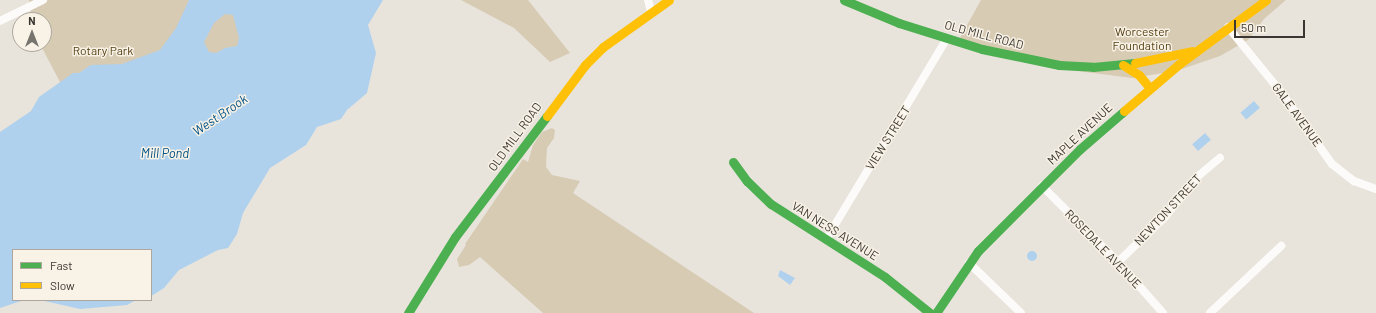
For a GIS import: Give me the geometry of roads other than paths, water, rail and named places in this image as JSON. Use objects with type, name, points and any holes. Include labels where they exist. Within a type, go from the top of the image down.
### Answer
[{"type":"street","points":[[0,21],[43,0]]},
{"type":"street","points":[[648,0],[651,11]]},
{"type":"street","name":"OLD MILL ROAD","points":[[408,313],[456,237],[576,75],[599,50],[651,11],[669,0]]},
{"type":"street","name":"OLD MILL ROAD","points":[[844,0],[899,23],[947,38],[1012,56],[1059,65],[1094,67],[1123,65],[1150,61],[1198,49]]},
{"type":"street","name":"MAPLE AVENUE","points":[[936,313],[969,263],[1042,186],[1163,77],[1198,49],[1266,0]]},
{"type":"street","name":"GALE AVENUE","points":[[1228,27],[1284,96],[1334,166],[1354,181],[1376,189]]},
{"type":"street","name":"VIEW STREET","points":[[827,238],[947,38]]},
{"type":"street","points":[[1150,61],[1163,77]]},
{"type":"street","points":[[1123,65],[1139,75],[1150,88]]},
{"type":"street","name":"NEWTON STREET","points":[[1118,262],[1165,216],[1197,177],[1220,158]]},
{"type":"street","name":"VAN NESS AVENUE","points":[[733,162],[747,181],[771,204],[827,238],[902,289],[930,313]]},
{"type":"street","name":"ROSEDALE AVENUE","points":[[1042,186],[1118,262],[1163,313]]},
{"type":"street","points":[[1210,313],[1281,246]]},
{"type":"street","points":[[969,263],[1021,313]]},
{"type":"water","name":"Mill Pond","points":[[189,0],[383,0],[368,25],[376,53],[367,93],[347,110],[341,119],[317,127],[306,145],[270,168],[243,213],[237,234],[228,248],[218,250],[179,270],[164,288],[152,295],[152,249],[12,249],[12,301],[21,301],[0,308],[0,132],[31,111],[39,97],[73,73],[79,73],[91,65],[122,64],[160,50],[176,28]],"holes":[[[225,14],[233,15],[239,38],[237,46],[225,48],[216,53],[209,52],[204,42],[214,23]]]},
{"type":"water","points":[[1254,101],[1260,108],[1246,120],[1240,113]]},
{"type":"water","points":[[1205,133],[1211,140],[1198,151],[1192,144]]},
{"type":"water","points":[[1030,251],[1034,251],[1037,256],[1034,261],[1030,261],[1027,258],[1027,254]]},
{"type":"water","points":[[780,270],[795,278],[790,285],[778,276]]},
{"type":"water","points":[[44,301],[134,301],[127,305],[80,309]]},
{"type":"park label","name":"Worcester Foundation","points":[[1142,39]]},
{"type":"park label","name":"Rotary Park","points":[[103,51]]},
{"type":"water label","name":"West Brook","points":[[220,115]]}]
